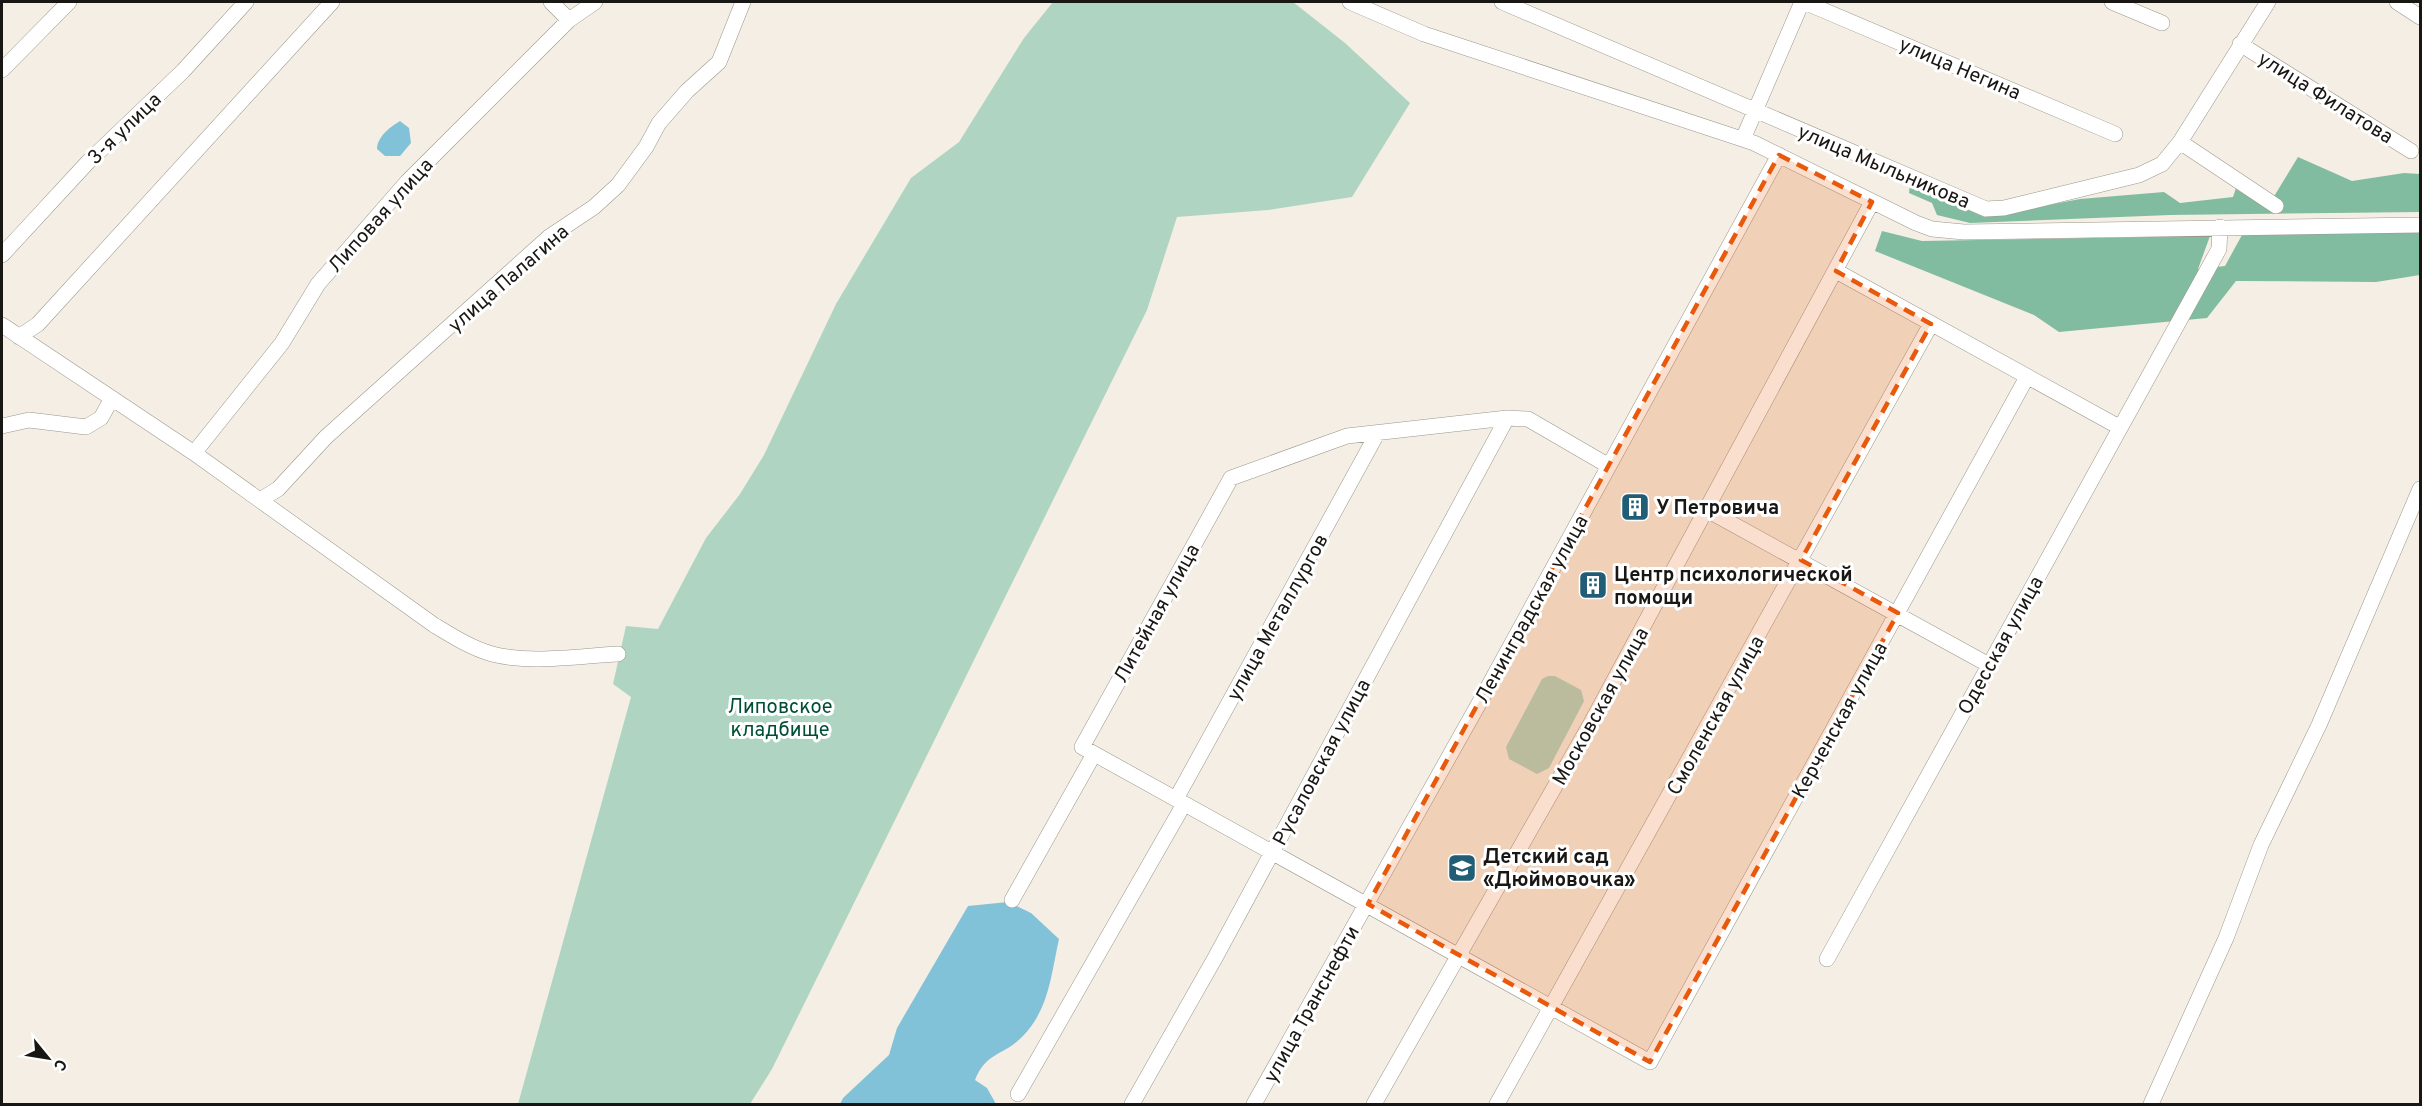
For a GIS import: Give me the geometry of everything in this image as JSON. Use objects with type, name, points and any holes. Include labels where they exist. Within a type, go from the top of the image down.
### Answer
[{"type":"street","points":[[2,70],[69,2]]},
{"type":"street","name":"3-я улица","points":[[2,255],[88,162],[183,71],[246,2]]},
{"type":"street","points":[[20,336],[38,324],[332,2]]},
{"type":"street","points":[[551,2],[569,20]]},
{"type":"street","name":"Липовая улица","points":[[194,453],[282,343],[318,284],[363,232],[427,162],[507,86],[569,20],[595,2]]},
{"type":"street","name":"улица Палагина","points":[[260,500],[278,489],[326,437],[549,237],[594,207],[618,185],[646,147],[659,123],[687,91],[719,62],[743,2]]},
{"type":"street","points":[[1350,2],[1424,34],[1743,139],[1779,154],[1872,202],[1932,228],[1964,232],[2421,225]]},
{"type":"street","name":"улица Мыльникова","points":[[1502,2],[1986,209],[2004,208],[2139,175],[2162,164],[2180,142],[2268,2]]},
{"type":"street","points":[[1743,139],[1803,2]]},
{"type":"street","name":"улица Негина","points":[[1803,2],[2115,134]]},
{"type":"street","points":[[2112,2],[2162,23]]},
{"type":"street","points":[[2397,2],[2421,17]]},
{"type":"street","name":"улица Филатова","points":[[2240,44],[2411,151]]},
{"type":"street","points":[[2180,142],[2276,206]]},
{"type":"street","name":"Ленинградская улица","points":[[1368,904],[1779,154]]},
{"type":"street","name":"Московская улица","points":[[1374,1104],[1591,723],[1872,202]]},
{"type":"street","name":"Одесская улица","points":[[1827,959],[2219,249],[2220,227]]},
{"type":"street","points":[[1836,272],[2119,428]]},
{"type":"street","name":"Смоленская улица","points":[[1497,1104],[1932,324]]},
{"type":"street","points":[[2,325],[194,453],[434,624],[468,644],[491,654],[523,658],[618,654]]},
{"type":"street","name":"Керченская улица","points":[[1552,1007],[1650,1062],[2027,377]]},
{"type":"street","points":[[2,426],[29,420],[86,427],[101,418],[112,398]]},
{"type":"street","points":[[1377,434],[1507,418],[1528,419],[1609,466]]},
{"type":"street","name":"Русаловская улица","points":[[1132,1104],[1272,853],[1507,418]]},
{"type":"street","name":"Литейная улица","points":[[1012,900],[1231,478],[1347,436],[1377,434]]},
{"type":"street","name":"улица Металлургов","points":[[1021,1099],[1377,434]]},
{"type":"street","points":[[2151,1104],[2226,938],[2261,845],[2319,725],[2421,489]]},
{"type":"street","points":[[1707,510],[1989,664]]},
{"type":"street","points":[[1088,750],[1552,1007]]},
{"type":"street","name":"улица Транснефти","points":[[1254,1104],[1368,904]]},
{"type":"highlighted area","points":[[1779,155],[1872,202],[1836,271],[1931,324],[1801,560],[1898,613],[1650,1062],[1368,904]]},
{"type":"green space","name":"Липовское кладбище","points":[[1053,2],[1293,2],[1345,43],[1410,103],[1352,197],[1268,210],[1177,217],[1147,310],[772,1069],[750,1104],[518,1104],[631,697],[613,684],[626,626],[658,629],[706,538],[740,494],[764,455],[836,304],[911,178],[959,142],[1024,38]]},
{"type":"green space","points":[[2298,157],[2352,181],[2404,173],[2420,174],[2420,212],[2170,215],[1970,223],[1937,215],[1932,203],[1909,193],[1910,184],[1985,217],[2080,199],[2164,192],[2180,203],[2233,197],[2236,188],[2273,198]]},
{"type":"green space","points":[[1882,231],[1922,241],[2210,236],[2198,269],[2225,266],[2242,235],[2420,231],[2420,275],[2376,282],[2236,281],[2207,318],[2059,332],[2034,315],[1875,251]]},
{"type":"green space","points":[[1555,676],[1581,690],[1584,701],[1549,768],[1537,774],[1509,759],[1506,747],[1542,679]]},
{"type":"water","points":[[400,121],[409,128],[411,143],[400,156],[385,156],[377,149],[379,140],[388,129]]},
{"type":"water","points":[[1008,902],[1031,913],[1059,939],[1048,991],[1031,1027],[1015,1043],[984,1064],[975,1080],[987,1088],[996,1104],[840,1104],[843,1098],[889,1055],[897,1028],[968,906]]},
{"type":"place","name":"У Петровича","points":[[1635,507]]},
{"type":"place","name":"Центр психологической помощи","points":[[1593,585]]},
{"type":"place","name":"Детский сад «Дюймовочка»","points":[[1462,868]]}]
